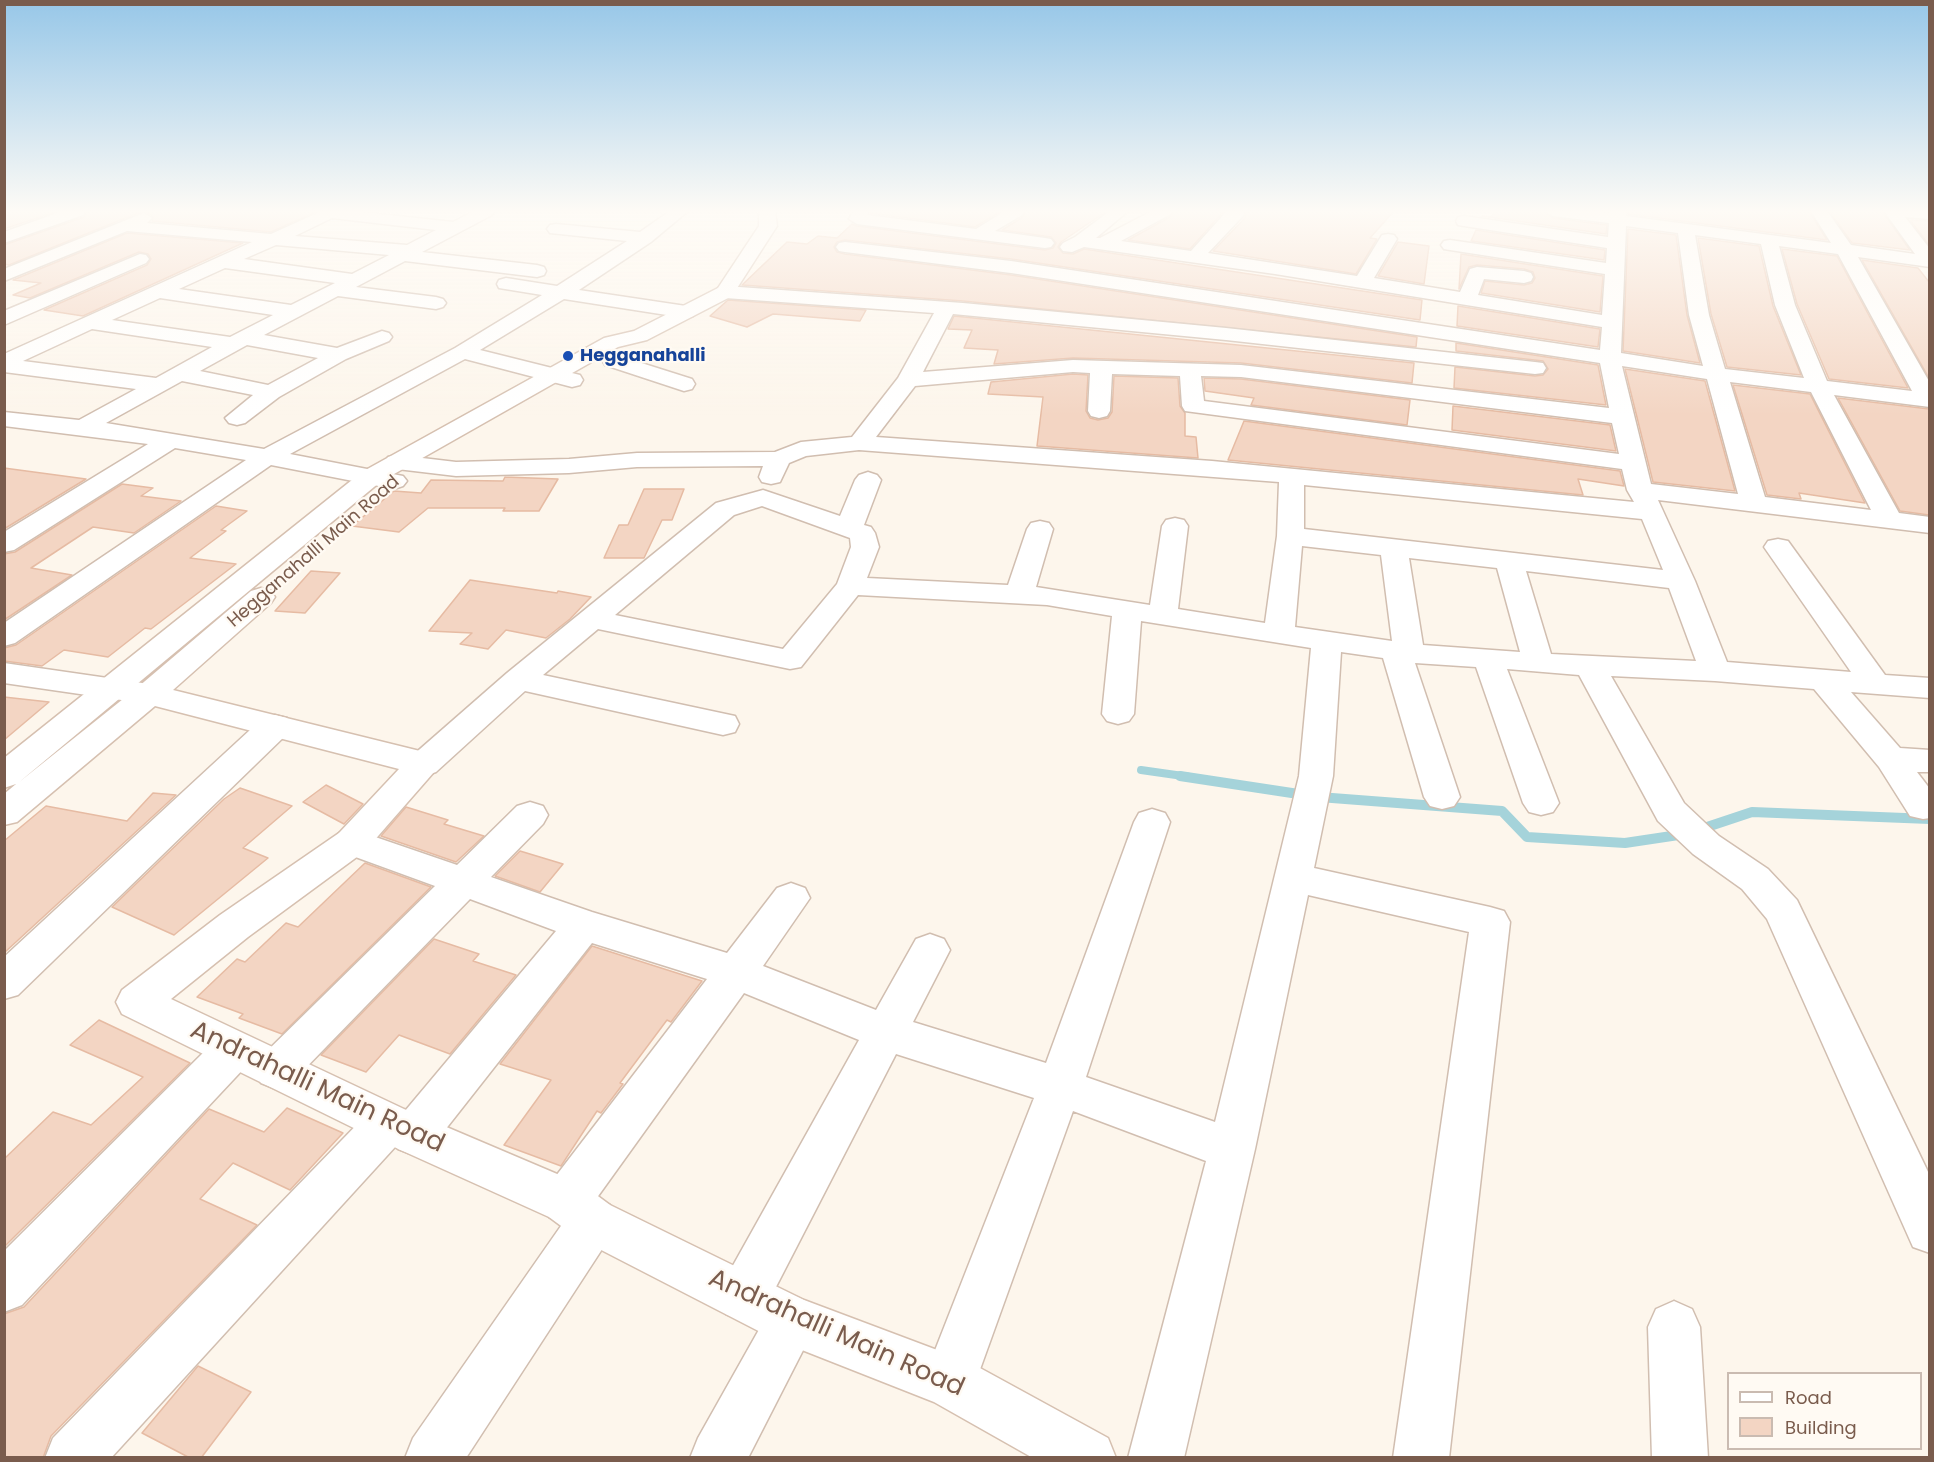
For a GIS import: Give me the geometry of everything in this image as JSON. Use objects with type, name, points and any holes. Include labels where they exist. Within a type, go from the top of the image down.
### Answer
[{"type":"street","points":[[4,319],[94,279]]},
{"type":"street","points":[[4,363],[185,279]]},
{"type":"street","points":[[348,279],[355,280]]},
{"type":"street","points":[[4,637],[268,456],[462,352],[582,279]]},
{"type":"street","name":"Hegganahalli Main Road","points":[[4,813],[132,691],[396,471],[562,378],[613,360],[638,347],[640,336],[724,292],[733,279]]},
{"type":"street","points":[[1085,279],[1613,367],[1716,374],[1929,400]]},
{"type":"street","points":[[1344,279],[1613,323]]},
{"type":"street","points":[[1467,300],[1475,279]]},
{"type":"street","points":[[1615,279],[1613,367],[1622,417],[1646,501],[1681,581],[1715,671]]},
{"type":"street","points":[[1694,279],[1699,315],[1754,504]]},
{"type":"street","points":[[1778,279],[1785,305],[1819,387],[1888,520]]},
{"type":"street","points":[[1861,279],[1929,400]]},
{"type":"street","points":[[83,427],[355,280]]},
{"type":"street","points":[[506,284],[686,312]]},
{"type":"street","points":[[336,290],[436,303]]},
{"type":"street","points":[[158,292],[295,312]]},
{"type":"street","points":[[724,292],[962,304],[1562,371],[1613,367]]},
{"type":"street","points":[[859,443],[908,380],[962,304]]},
{"type":"street","points":[[90,323],[339,355]]},
{"type":"street","points":[[462,352],[562,378],[611,342],[640,336]]},
{"type":"street","points":[[237,418],[271,392],[339,355],[382,337]]},
{"type":"street","points":[[613,360],[684,384]]},
{"type":"street","points":[[4,363],[160,386]]},
{"type":"street","points":[[908,380],[1073,366],[1241,371],[1622,417]]},
{"type":"street","points":[[1099,411],[1101,367]]},
{"type":"street","points":[[1190,370],[1193,406],[1634,463]]},
{"type":"street","points":[[180,374],[271,392]]},
{"type":"street","points":[[11,423],[83,427],[268,456],[396,471],[569,466],[637,460],[779,459],[810,446],[859,443],[1646,501],[1754,504],[1929,525]]},
{"type":"street","points":[[4,544],[170,441]]},
{"type":"street","points":[[592,619],[789,660],[850,586],[865,547],[862,533],[763,498],[779,459]]},
{"type":"street","points":[[1279,633],[1290,536],[1292,476]]},
{"type":"street","points":[[849,528],[868,480]]},
{"type":"street","name":"Andrahalli Main Road","points":[[763,498],[725,509],[518,680],[424,764],[352,842],[234,926],[137,1002],[401,1129],[580,1211],[792,1321],[950,1381],[1085,1457]]},
{"type":"street","points":[[1163,615],[1175,526]]},
{"type":"street","points":[[1020,594],[1040,529]]},
{"type":"street","points":[[1290,536],[1681,581]]},
{"type":"street","points":[[1778,547],[1874,682]]},
{"type":"street","points":[[1394,548],[1402,652],[1442,797]]},
{"type":"street","points":[[1509,562],[1538,662]]},
{"type":"street","points":[[850,586],[1020,594],[1402,652],[1590,666],[1715,671],[1929,688]]},
{"type":"street","points":[[1118,714],[1127,609]]},
{"type":"street","points":[[1156,1458],[1232,1149],[1311,796],[1327,640]]},
{"type":"street","points":[[1488,659],[1541,803]]},
{"type":"street","points":[[1590,666],[1671,812],[1694,833],[1755,879],[1783,911],[1929,1230]]},
{"type":"street","points":[[4,673],[132,691],[424,764]]},
{"type":"street","points":[[518,680],[723,724]]},
{"type":"street","points":[[1825,681],[1891,759],[1923,807]]},
{"type":"street","points":[[4,776],[132,691]]},
{"type":"street","points":[[4,983],[275,726]]},
{"type":"street","points":[[1891,759],[1929,761]]},
{"type":"street","points":[[276,1070],[530,815]]},
{"type":"street","points":[[950,1381],[1060,1087],[1152,822]]},
{"type":"street","points":[[352,842],[584,925],[735,972],[885,1032],[1060,1087],[1232,1149]]},
{"type":"street","points":[[1293,877],[1490,922],[1421,1458]]},
{"type":"street","points":[[433,1458],[580,1211],[735,972],[791,898]]},
{"type":"street","points":[[74,1458],[401,1129],[584,925]]},
{"type":"street","points":[[744,1296],[930,950]]},
{"type":"street","points":[[4,1287],[234,1050]]},
{"type":"street","points":[[718,1458],[792,1321]]},
{"type":"street","points":[[1674,1327],[1680,1458]]},
{"type":"building","points":[[74,279],[30,298],[13,295],[41,283],[13,280]]},
{"type":"building","points":[[114,279],[164,279],[83,316],[44,310]]},
{"type":"building","points":[[748,279],[1039,279],[1417,337],[1416,347],[963,301],[742,285]]},
{"type":"building","points":[[1147,279],[1284,279],[1422,300],[1420,320]]},
{"type":"building","points":[[1397,279],[1425,279],[1424,284]]},
{"type":"building","points":[[1534,279],[1603,279],[1600,312],[1481,293],[1485,281],[1524,285],[1532,283]]},
{"type":"building","points":[[1626,279],[1682,279],[1687,315],[1700,363],[1623,351]]},
{"type":"building","points":[[1705,279],[1767,279],[1773,306],[1801,375],[1727,367],[1711,314]]},
{"type":"building","points":[[1790,279],[1849,279],[1908,388],[1829,379],[1797,304]]},
{"type":"building","points":[[1873,279],[1927,279],[1929,282],[1929,378]]},
{"type":"building","points":[[728,300],[866,310],[860,321],[773,314],[747,327],[710,316]]},
{"type":"building","points":[[1458,306],[1600,329],[1598,347],[1457,326]]},
{"type":"building","points":[[954,316],[1414,363],[1412,383],[1241,363],[1073,358],[994,364],[998,350],[964,348],[972,330],[948,329]]},
{"type":"building","points":[[1456,343],[1598,365],[1606,405],[1454,388],[1455,367],[1535,376],[1543,375],[1548,369],[1543,361],[1456,351]]},
{"type":"building","points":[[1625,369],[1705,381],[1735,491],[1653,482]]},
{"type":"building","points":[[1073,374],[1088,375],[1086,411],[1090,418],[1098,420],[1108,418],[1112,412],[1114,376],[1178,378],[1180,406],[1185,413],[1185,436],[1196,437],[1198,458],[1037,446],[1043,397],[988,394],[991,382]]},
{"type":"building","points":[[1204,378],[1241,379],[1410,400],[1407,425],[1251,405],[1254,398],[1205,391]]},
{"type":"building","points":[[1733,385],[1810,394],[1865,503],[1799,493],[1801,499],[1767,495]]},
{"type":"building","points":[[1838,398],[1929,409],[1929,515],[1900,511]]},
{"type":"building","points":[[1453,406],[1610,425],[1616,451],[1452,430]]},
{"type":"building","points":[[1244,421],[1620,471],[1624,486],[1578,479],[1583,495],[1228,460]]},
{"type":"building","points":[[4,468],[86,479],[4,529]]},
{"type":"building","points":[[505,477],[558,479],[539,511],[503,511],[505,508],[428,508],[399,532],[352,526],[394,491],[421,493],[431,480],[503,481]]},
{"type":"building","points":[[122,484],[153,488],[141,496],[181,501],[134,533],[93,527],[31,568],[72,575],[4,620],[4,554],[15,552]]},
{"type":"building","points":[[644,489],[684,489],[672,520],[662,520],[644,558],[604,558],[619,525],[628,525]]},
{"type":"building","points":[[216,506],[247,511],[221,530],[226,531],[190,558],[236,564],[151,629],[145,628],[108,657],[64,650],[42,666],[4,661],[4,648],[16,645]]},
{"type":"building","points":[[311,571],[340,573],[305,613],[275,611]]},
{"type":"building","points":[[470,580],[591,597],[570,619],[546,638],[506,630],[488,649],[460,644],[472,633],[429,631]]},
{"type":"building","points":[[4,697],[49,702],[4,740]]},
{"type":"building","points":[[326,785],[363,804],[344,824],[303,802]]},
{"type":"building","points":[[240,788],[292,806],[243,848],[268,858],[174,935],[112,907],[224,799]]},
{"type":"building","points":[[153,793],[176,795],[4,953],[4,841],[46,806],[127,821]]},
{"type":"building","points":[[406,807],[448,820],[444,824],[484,836],[456,862],[381,836]]},
{"type":"building","points":[[520,851],[563,864],[540,892],[495,876]]},
{"type":"building","points":[[365,863],[431,887],[282,1034],[239,1018],[243,1014],[197,997],[237,959],[245,962],[286,923],[298,927]]},
{"type":"building","points":[[434,939],[479,954],[473,961],[516,975],[450,1054],[399,1035],[366,1072],[321,1055]]},
{"type":"building","points":[[592,946],[702,981],[671,1022],[667,1020],[620,1083],[623,1084],[601,1113],[597,1111],[561,1166],[504,1145],[551,1080],[500,1064]]},
{"type":"building","points":[[99,1020],[190,1063],[4,1247],[4,1159],[53,1112],[91,1125],[143,1077],[70,1045]]},
{"type":"building","points":[[287,1108],[343,1133],[290,1190],[233,1163],[200,1199],[257,1225],[51,1436],[43,1458],[4,1458],[4,1314],[24,1307],[209,1109],[264,1132]]},
{"type":"building","points":[[198,1366],[251,1392],[201,1458],[190,1458],[142,1433]]},
{"type":"waterway","points":[[1141,770],[1190,777]]},
{"type":"waterway","points":[[1180,776],[1305,795]]},
{"type":"waterway","points":[[1319,797],[1502,811],[1527,837],[1625,843],[1685,834]]},
{"type":"waterway","points":[[1698,830],[1752,812],[1930,819]]},
{"type":"place","name":"Hegganahalli","points":[[568,356]]}]
